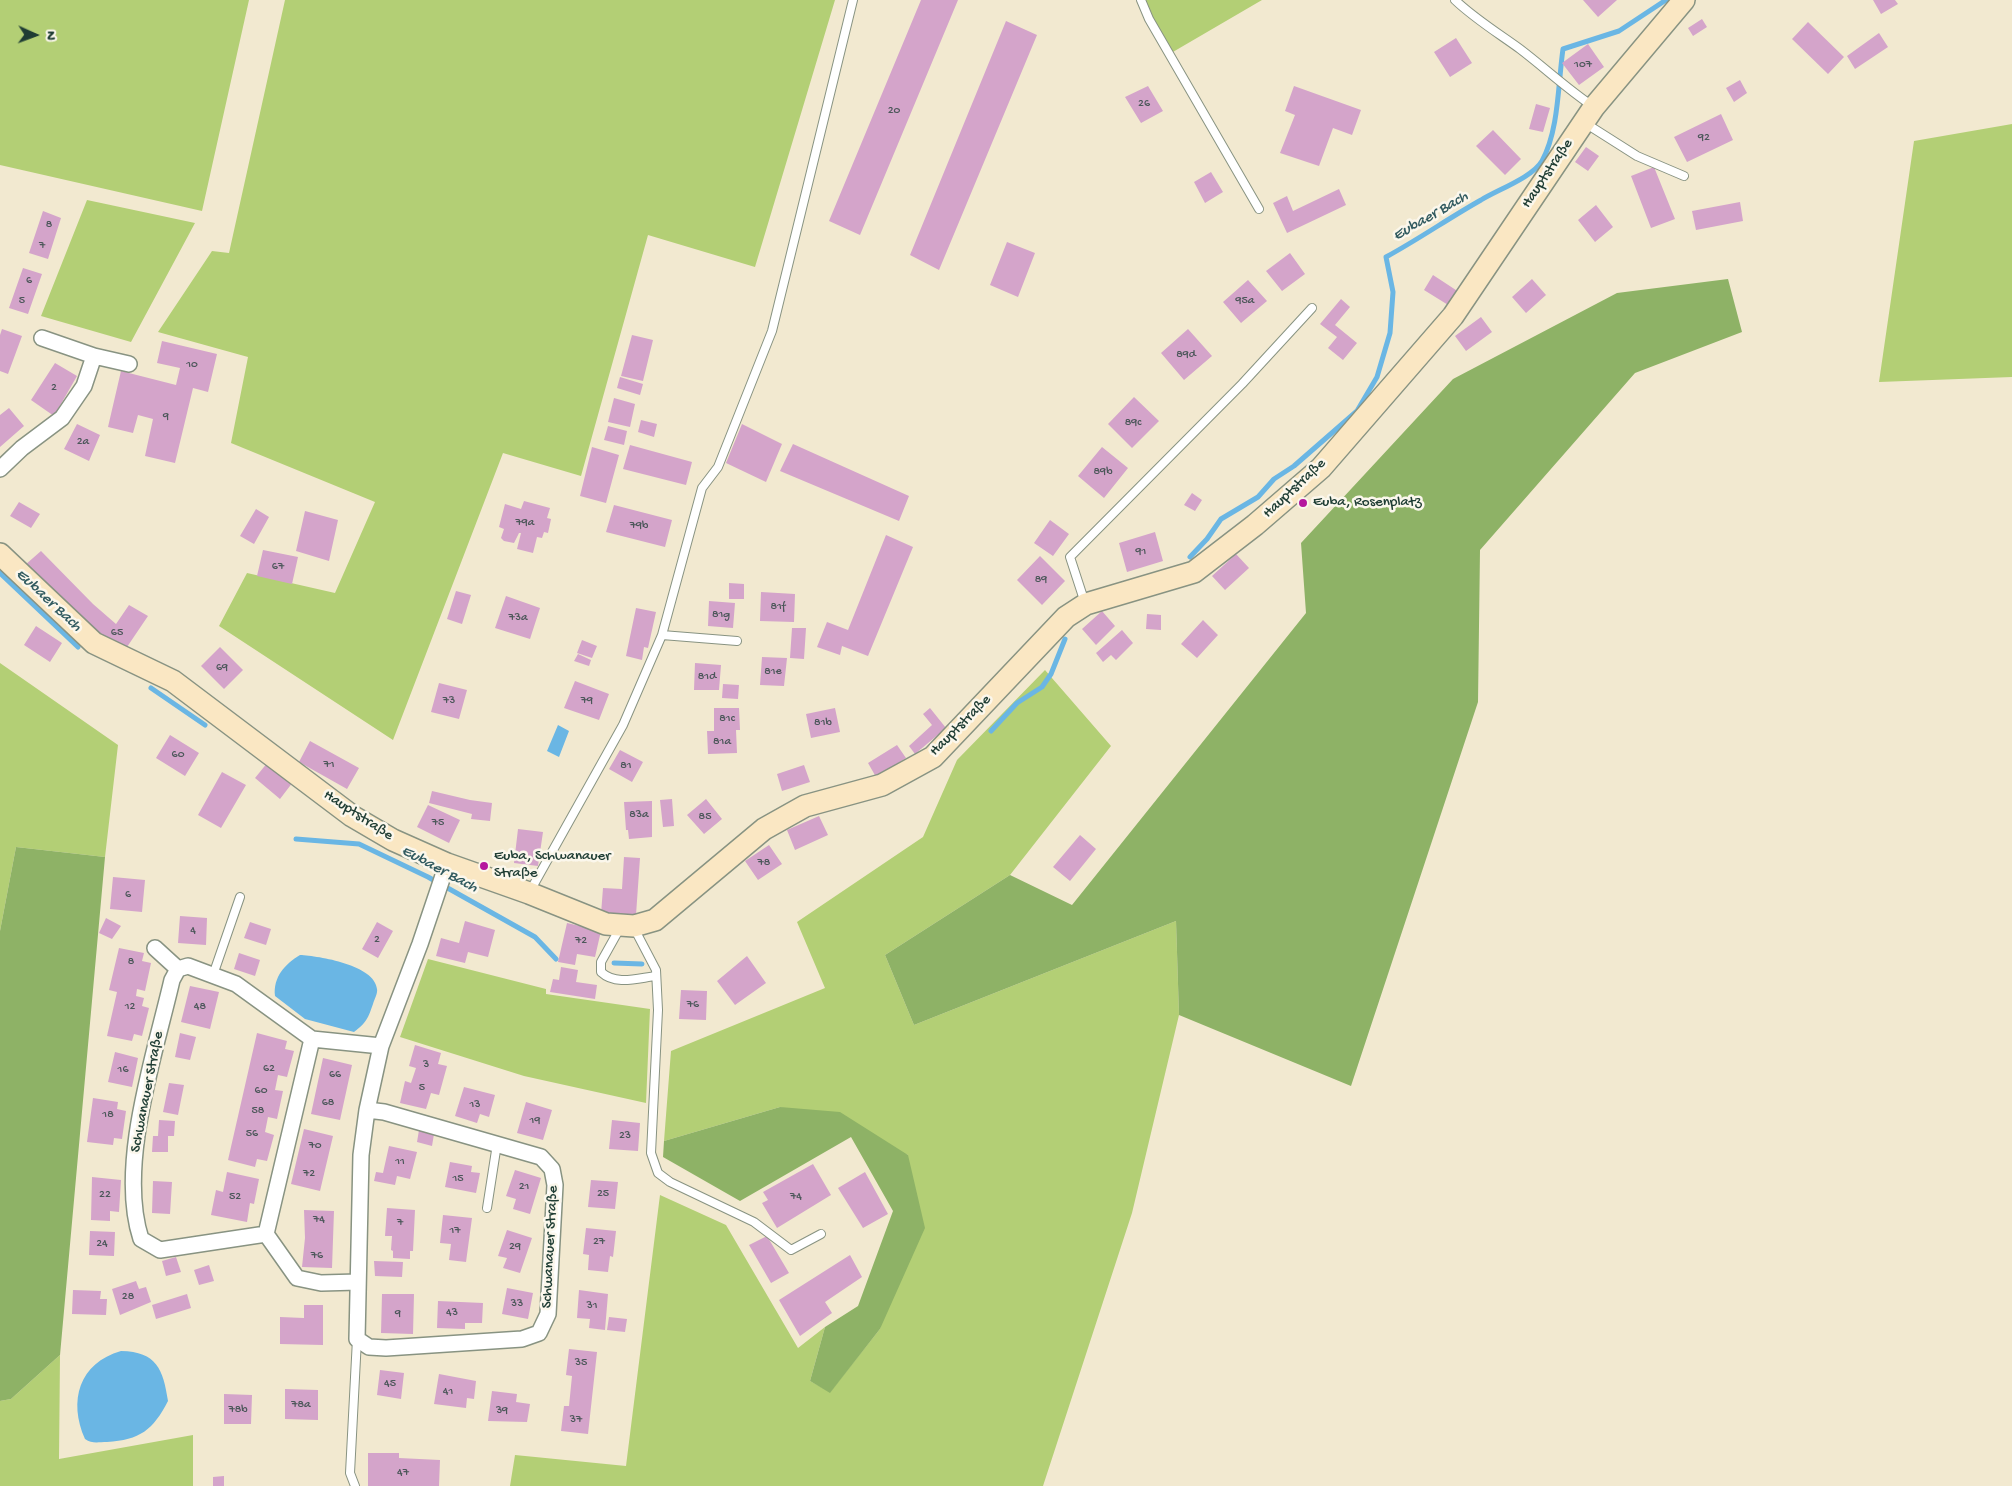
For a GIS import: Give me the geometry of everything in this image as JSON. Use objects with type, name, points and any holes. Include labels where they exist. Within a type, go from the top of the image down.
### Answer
[{"type":"street","name":"Hauptstraße","points":[[0,554],[94,643],[173,680],[352,816],[393,840],[446,868],[529,893],[606,924],[627,926],[655,920],[764,829],[806,806],[882,785],[933,757],[1066,617],[1086,604],[1194,572],[1255,525],[1321,468],[1453,316],[1588,114],[1684,0]]},
{"type":"street","points":[[42,338],[94,356],[129,364]]},
{"type":"street","points":[[0,470],[22,448],[62,418],[84,386],[94,356]]},
{"type":"street","points":[[356,1339],[362,1155],[367,1110],[381,1046],[446,868]]},
{"type":"street","points":[[155,948],[178,969],[188,966],[236,984],[312,1039],[381,1046]]},
{"type":"street","name":"Schwanauer Straße","points":[[178,969],[169,990],[141,1114],[136,1148],[135,1221],[141,1239],[160,1250],[266,1234]]},
{"type":"street","points":[[312,1039],[266,1234],[297,1278],[321,1283],[358,1282]]},
{"type":"street","name":"Schwanauer Straße","points":[[356,1339],[369,1347],[386,1348],[522,1339],[539,1333],[548,1314],[555,1185],[552,1169],[540,1157],[384,1112],[367,1110]]},
{"type":"lane","points":[[529,893],[623,725],[662,635],[702,488],[718,467],[772,331],[853,0]]},
{"type":"lane","points":[[1141,0],[1149,19],[1259,209]]},
{"type":"lane","points":[[1455,0],[1548,72],[1615,140],[1637,156],[1684,176]]},
{"type":"lane","points":[[1086,604],[1070,557],[1235,391],[1312,308]]},
{"type":"lane","points":[[662,635],[737,641]]},
{"type":"lane","points":[[213,976],[240,897]]},
{"type":"lane","points":[[656,976],[618,980],[607,978],[601,972],[600,962],[627,926],[656,970],[658,1010],[651,1153],[658,1173],[670,1182],[701,1198],[754,1222],[791,1250],[820,1234]]},
{"type":"lane","points":[[487,1208],[497,1144]]},
{"type":"lane","points":[[355,1486],[350,1473],[356,1339]]},
{"type":"green space","points":[[0,0],[249,0],[202,211],[0,165]]},
{"type":"green space","points":[[285,0],[835,0],[755,267],[648,235],[581,476],[503,453],[393,740],[219,626],[247,573],[335,593],[375,502],[231,443],[248,357],[158,332],[212,251],[229,253]]},
{"type":"green space","points":[[1139,0],[1262,0],[1166,56]]},
{"type":"green space","points":[[2012,124],[2012,377],[1879,382],[1914,141]]},
{"type":"green space","points":[[87,200],[195,223],[131,342],[41,316]]},
{"type":"green space","points":[[1728,279],[1742,332],[1635,373],[1480,550],[1478,702],[1351,1086],[1179,1015],[1176,921],[914,1025],[885,955],[1010,875],[1072,905],[1306,613],[1301,543],[1453,379],[1617,293]]},
{"type":"green space","points":[[0,663],[118,745],[105,857],[16,847],[0,931]]},
{"type":"green space","points":[[1045,670],[1111,746],[1010,875],[885,955],[914,1025],[1176,921],[1179,1015],[1132,1213],[1043,1486],[510,1486],[515,1455],[626,1466],[660,1195],[726,1225],[798,1348],[825,1327],[810,1381],[830,1392],[880,1329],[908,1155],[780,1107],[664,1141],[671,1051],[825,988],[797,922],[923,837],[957,760]]},
{"type":"green space","points":[[16,847],[105,857],[60,1355],[11,1399],[0,1401],[0,931]]},
{"type":"green space","points":[[428,959],[546,989],[546,994],[650,1009],[646,1103],[524,1076],[400,1037]]},
{"type":"green space","points":[[780,1107],[840,1112],[908,1155],[925,1228],[880,1329],[830,1393],[810,1381],[825,1327],[858,1306],[893,1211],[851,1137],[740,1201],[663,1157],[664,1141]]},
{"type":"green space","points":[[60,1355],[59,1459],[193,1435],[193,1486],[0,1486],[0,1401],[11,1399]]},
{"type":"water","points":[[558,725],[569,731],[559,757],[547,751]]},
{"type":"water","points":[[300,955],[320,957],[345,963],[367,974],[374,981],[377,992],[370,1013],[354,1032],[305,1019],[275,996],[276,983],[281,972]]},
{"type":"water","points":[[121,1351],[143,1355],[156,1364],[164,1380],[168,1401],[151,1426],[137,1436],[118,1441],[90,1442],[85,1439],[80,1425],[78,1398],[81,1385],[95,1364]]},
{"type":"building","points":[[921,0],[958,0],[860,235],[829,221]]},
{"type":"building","points":[[1583,0],[1617,0],[1598,17]]},
{"type":"building","points":[[1873,0],[1895,0],[1898,4],[1881,14]]},
{"type":"building","points":[[1702,19],[1707,27],[1693,36],[1688,28]]},
{"type":"building","points":[[1006,21],[1037,35],[939,270],[910,255]]},
{"type":"building","points":[[1808,22],[1844,57],[1828,74],[1792,39]]},
{"type":"building","points":[[1879,33],[1888,47],[1855,69],[1847,56]]},
{"type":"building","points":[[1456,38],[1472,63],[1450,77],[1434,52]]},
{"type":"building","points":[[1588,44],[1604,67],[1579,85],[1562,63]]},
{"type":"building","points":[[1740,80],[1747,93],[1734,102],[1726,88]]},
{"type":"building","points":[[1148,86],[1163,111],[1141,123],[1125,97]]},
{"type":"building","points":[[1294,86],[1361,110],[1352,135],[1333,128],[1319,166],[1280,153],[1295,115],[1285,111]]},
{"type":"building","points":[[1536,104],[1550,108],[1543,132],[1529,129]]},
{"type":"building","points":[[1721,114],[1733,140],[1687,162],[1674,137]]},
{"type":"building","points":[[1493,130],[1521,159],[1505,175],[1476,146]]},
{"type":"building","points":[[1586,147],[1599,156],[1588,171],[1575,162]]},
{"type":"building","points":[[1654,167],[1675,219],[1651,228],[1631,176]]},
{"type":"building","points":[[1211,172],[1223,192],[1205,203],[1194,182]]},
{"type":"building","points":[[1339,189],[1346,205],[1287,233],[1273,203],[1287,196],[1293,211]]},
{"type":"building","points":[[1740,202],[1743,221],[1696,230],[1692,211]]},
{"type":"building","points":[[1596,205],[1613,227],[1595,242],[1578,220]]},
{"type":"building","points":[[43,211],[61,218],[48,259],[29,253]]},
{"type":"building","points":[[1007,242],[1035,253],[1018,297],[990,285]]},
{"type":"building","points":[[1290,253],[1305,274],[1282,291],[1266,271]]},
{"type":"building","points":[[23,268],[42,274],[28,314],[9,308]]},
{"type":"building","points":[[1433,275],[1462,294],[1453,308],[1424,290]]},
{"type":"building","points":[[1532,279],[1546,295],[1526,313],[1512,297]]},
{"type":"building","points":[[1248,280],[1267,301],[1241,323],[1223,302]]},
{"type":"building","points":[[1341,299],[1350,307],[1335,325],[1357,343],[1343,360],[1328,348],[1337,337],[1320,324]]},
{"type":"building","points":[[1481,317],[1492,332],[1466,351],[1455,336]]},
{"type":"building","points":[[2,329],[22,336],[8,374],[0,371],[0,335]]},
{"type":"building","points":[[1188,329],[1212,356],[1184,380],[1161,353]]},
{"type":"building","points":[[632,335],[653,340],[643,381],[621,376]]},
{"type":"building","points":[[162,341],[217,354],[208,392],[193,388],[175,463],[145,456],[153,419],[138,415],[133,433],[108,427],[121,371],[176,385],[180,368],[157,363]]},
{"type":"building","points":[[55,363],[77,376],[54,416],[31,400]]},
{"type":"building","points":[[620,377],[643,384],[640,395],[617,388]]},
{"type":"building","points":[[1134,397],[1159,421],[1132,448],[1108,424]]},
{"type":"building","points":[[614,398],[635,404],[630,427],[608,422]]},
{"type":"building","points":[[9,408],[24,426],[0,447],[0,415]]},
{"type":"building","points":[[641,420],[657,424],[654,437],[638,432]]},
{"type":"building","points":[[77,424],[100,435],[89,461],[64,449]]},
{"type":"building","points":[[742,424],[782,444],[766,482],[726,463]]},
{"type":"building","points":[[608,426],[627,431],[624,445],[604,440]]},
{"type":"building","points":[[793,444],[909,496],[899,521],[780,471]]},
{"type":"building","points":[[630,445],[692,462],[686,485],[623,469]]},
{"type":"building","points":[[592,447],[619,455],[606,503],[580,496]]},
{"type":"building","points":[[1102,447],[1128,468],[1104,498],[1078,476]]},
{"type":"building","points":[[1192,493],[1202,500],[1195,511],[1184,505]]},
{"type":"building","points":[[524,501],[550,508],[547,518],[551,519],[548,533],[544,532],[542,538],[537,537],[533,553],[517,549],[521,533],[519,533],[514,543],[504,541],[501,538],[504,529],[499,527],[505,504],[521,509]]},
{"type":"building","points":[[19,502],[40,514],[31,528],[10,516]]},
{"type":"building","points":[[614,505],[672,520],[665,547],[606,532]]},
{"type":"building","points":[[256,509],[269,517],[254,544],[240,536]]},
{"type":"building","points":[[305,511],[338,520],[329,561],[296,551]]},
{"type":"building","points":[[1050,520],[1069,534],[1053,556],[1034,543]]},
{"type":"building","points":[[1155,532],[1163,561],[1127,572],[1119,543]]},
{"type":"building","points":[[886,535],[913,547],[868,656],[842,646],[840,655],[817,647],[827,622],[848,630]]},
{"type":"building","points":[[263,550],[298,557],[292,584],[257,576]]},
{"type":"building","points":[[41,551],[93,604],[116,624],[129,605],[148,616],[127,647],[110,643],[25,565]]},
{"type":"building","points":[[1236,554],[1249,568],[1225,590],[1212,576]]},
{"type":"building","points":[[1040,556],[1065,581],[1042,605],[1017,580]]},
{"type":"building","points":[[729,583],[744,584],[744,599],[729,599]]},
{"type":"building","points":[[456,591],[471,595],[462,624],[447,619]]},
{"type":"building","points":[[761,592],[795,594],[794,622],[760,621]]},
{"type":"building","points":[[506,596],[540,608],[530,639],[495,628]]},
{"type":"building","points":[[709,601],[735,603],[733,628],[708,626]]},
{"type":"building","points":[[636,608],[656,612],[648,648],[644,647],[642,660],[626,656]]},
{"type":"building","points":[[1102,611],[1115,626],[1096,645],[1082,629]]},
{"type":"building","points":[[1147,614],[1161,615],[1161,630],[1146,629]]},
{"type":"building","points":[[1203,620],[1218,635],[1197,658],[1181,644]]},
{"type":"building","points":[[36,626],[62,643],[50,662],[24,645]]},
{"type":"building","points":[[792,628],[806,628],[804,659],[790,658]]},
{"type":"building","points":[[1122,630],[1133,643],[1116,660],[1111,655],[1103,662],[1096,653]]},
{"type":"building","points":[[582,640],[597,646],[592,658],[577,653]]},
{"type":"building","points":[[220,647],[243,670],[224,689],[201,666]]},
{"type":"building","points":[[578,654],[591,660],[589,666],[574,661]]},
{"type":"building","points":[[762,657],[787,658],[784,686],[760,685]]},
{"type":"building","points":[[695,663],[721,665],[719,690],[694,690]]},
{"type":"building","points":[[575,681],[609,694],[599,720],[564,708]]},
{"type":"building","points":[[439,683],[467,690],[459,719],[431,712]]},
{"type":"building","points":[[723,684],[739,685],[738,699],[722,698]]},
{"type":"building","points":[[714,708],[739,708],[740,730],[736,730],[737,753],[708,754],[707,731],[714,731]]},
{"type":"building","points":[[835,708],[840,732],[811,738],[806,714]]},
{"type":"building","points":[[930,708],[946,728],[915,754],[909,746],[932,725],[923,714]]},
{"type":"building","points":[[170,735],[199,753],[185,776],[156,758]]},
{"type":"building","points":[[310,741],[359,768],[347,789],[299,762]]},
{"type":"building","points":[[897,745],[906,758],[876,777],[868,763]]},
{"type":"building","points":[[620,750],[643,762],[632,782],[609,769]]},
{"type":"building","points":[[268,762],[293,782],[280,799],[255,778]]},
{"type":"building","points":[[804,765],[810,782],[782,791],[777,774]]},
{"type":"building","points":[[222,772],[246,785],[221,828],[198,815]]},
{"type":"building","points":[[432,791],[492,803],[490,821],[471,819],[472,814],[429,803]]},
{"type":"building","points":[[672,799],[674,826],[663,827],[660,800]]},
{"type":"building","points":[[706,799],[722,819],[704,834],[687,815]]},
{"type":"building","points":[[652,801],[652,837],[629,839],[628,830],[626,830],[624,802]]},
{"type":"building","points":[[428,805],[460,820],[449,843],[417,827]]},
{"type":"building","points":[[819,816],[828,835],[795,850],[787,830]]},
{"type":"building","points":[[518,829],[543,832],[538,866],[514,863]]},
{"type":"building","points":[[1080,835],[1096,849],[1070,881],[1053,867]]},
{"type":"building","points":[[769,845],[782,864],[758,880],[745,861]]},
{"type":"building","points":[[624,857],[640,858],[636,915],[601,914],[603,888],[622,889]]},
{"type":"building","points":[[113,877],[145,880],[142,912],[110,909]]},
{"type":"building","points":[[180,916],[207,918],[206,945],[178,943]]},
{"type":"building","points":[[106,918],[121,926],[112,939],[99,933]]},
{"type":"building","points":[[465,921],[495,930],[488,957],[468,952],[465,963],[436,956],[441,938],[459,943]]},
{"type":"building","points":[[250,922],[271,929],[266,945],[244,938]]},
{"type":"building","points":[[377,922],[393,931],[378,958],[362,949]]},
{"type":"building","points":[[567,923],[601,931],[595,957],[577,954],[575,965],[558,962]]},
{"type":"building","points":[[119,948],[144,953],[142,961],[151,963],[145,991],[137,989],[136,996],[144,998],[142,1006],[149,1008],[142,1036],[134,1034],[132,1041],[107,1036],[117,992],[109,990]]},
{"type":"building","points":[[239,953],[260,960],[255,976],[234,969]]},
{"type":"building","points":[[747,956],[766,983],[735,1005],[717,981]]},
{"type":"building","points":[[561,967],[578,970],[576,982],[597,985],[595,999],[550,992],[553,979],[559,980]]},
{"type":"building","points":[[190,986],[219,992],[210,1029],[181,1022]]},
{"type":"building","points":[[681,990],[707,991],[706,1020],[679,1019]]},
{"type":"building","points":[[180,1033],[196,1037],[190,1060],[175,1057]]},
{"type":"building","points":[[257,1033],[287,1041],[285,1049],[294,1051],[287,1077],[278,1075],[275,1090],[283,1091],[277,1119],[268,1117],[265,1132],[274,1135],[267,1161],[257,1159],[255,1167],[228,1160]]},
{"type":"building","points":[[415,1045],[441,1053],[438,1064],[447,1066],[439,1095],[431,1093],[426,1109],[400,1103],[405,1081],[411,1083],[416,1068],[409,1066]]},
{"type":"building","points":[[115,1052],[138,1058],[132,1087],[108,1082]]},
{"type":"building","points":[[323,1058],[352,1065],[340,1120],[311,1114]]},
{"type":"building","points":[[169,1083],[184,1085],[178,1115],[163,1112]]},
{"type":"building","points":[[464,1087],[495,1095],[489,1117],[480,1114],[477,1123],[455,1116]]},
{"type":"building","points":[[93,1098],[118,1102],[117,1109],[126,1111],[122,1139],[114,1138],[113,1145],[87,1142]]},
{"type":"building","points":[[526,1102],[552,1110],[543,1140],[517,1133]]},
{"type":"building","points":[[159,1120],[175,1121],[174,1136],[168,1136],[168,1152],[152,1152],[153,1136],[158,1136]]},
{"type":"building","points":[[612,1120],[640,1123],[638,1151],[609,1149]]},
{"type":"building","points":[[304,1129],[333,1136],[320,1191],[291,1184]]},
{"type":"building","points":[[419,1130],[434,1134],[432,1146],[417,1142]]},
{"type":"building","points":[[389,1146],[417,1152],[410,1179],[397,1176],[395,1185],[374,1181],[376,1172],[383,1173]]},
{"type":"building","points":[[450,1162],[472,1166],[471,1172],[480,1173],[476,1193],[445,1187]]},
{"type":"building","points":[[813,1164],[831,1195],[777,1228],[762,1203],[768,1200],[763,1192]]},
{"type":"building","points":[[515,1170],[541,1178],[530,1214],[513,1209],[516,1199],[506,1196]]},
{"type":"building","points":[[227,1172],[259,1179],[254,1204],[250,1203],[247,1222],[211,1215],[216,1190],[223,1192]]},
{"type":"building","points":[[865,1172],[888,1214],[863,1228],[838,1188]]},
{"type":"building","points":[[92,1177],[121,1180],[119,1212],[110,1211],[110,1221],[91,1220]]},
{"type":"building","points":[[591,1180],[618,1182],[615,1209],[588,1207]]},
{"type":"building","points":[[153,1181],[172,1182],[170,1214],[152,1213]]},
{"type":"building","points":[[387,1208],[415,1210],[413,1251],[410,1251],[410,1259],[393,1258],[393,1251],[391,1250],[392,1236],[385,1236]]},
{"type":"building","points":[[304,1210],[334,1211],[332,1268],[302,1267],[305,1238]]},
{"type":"building","points":[[443,1215],[472,1218],[466,1262],[449,1260],[451,1244],[440,1243]]},
{"type":"building","points":[[586,1228],[616,1231],[613,1257],[610,1256],[608,1272],[588,1270],[589,1255],[583,1254]]},
{"type":"building","points":[[507,1230],[532,1238],[520,1273],[503,1268],[507,1258],[498,1256]]},
{"type":"building","points":[[90,1231],[115,1232],[114,1256],[89,1255]]},
{"type":"building","points":[[767,1236],[789,1273],[771,1283],[749,1245]]},
{"type":"building","points":[[850,1255],[862,1277],[825,1302],[832,1313],[800,1336],[779,1300]]},
{"type":"building","points":[[176,1257],[181,1272],[166,1276],[162,1261]]},
{"type":"building","points":[[374,1261],[403,1262],[402,1277],[375,1276]]},
{"type":"building","points":[[209,1265],[214,1281],[199,1285],[194,1270]]},
{"type":"building","points":[[136,1281],[139,1289],[146,1287],[151,1302],[120,1315],[112,1289]]},
{"type":"building","points":[[507,1288],[533,1293],[528,1319],[502,1314]]},
{"type":"building","points":[[73,1290],[101,1291],[100,1299],[107,1299],[106,1315],[72,1314]]},
{"type":"building","points":[[579,1290],[608,1294],[605,1330],[589,1328],[590,1319],[577,1318]]},
{"type":"building","points":[[187,1294],[191,1308],[156,1319],[152,1305]]},
{"type":"building","points":[[382,1294],[414,1294],[413,1334],[381,1333]]},
{"type":"building","points":[[438,1301],[483,1303],[482,1323],[465,1323],[465,1329],[437,1328]]},
{"type":"building","points":[[304,1305],[323,1305],[323,1345],[280,1344],[280,1317],[304,1318]]},
{"type":"building","points":[[609,1317],[627,1319],[625,1332],[607,1330]]},
{"type":"building","points":[[569,1349],[597,1352],[588,1434],[561,1431],[564,1406],[569,1406],[572,1376],[566,1375]]},
{"type":"building","points":[[380,1370],[404,1373],[401,1399],[377,1395]]},
{"type":"building","points":[[439,1374],[476,1381],[474,1399],[467,1398],[466,1408],[434,1404]]},
{"type":"building","points":[[285,1389],[318,1390],[318,1420],[285,1419]]},
{"type":"building","points":[[492,1391],[517,1394],[516,1402],[530,1404],[527,1422],[488,1421]]},
{"type":"building","points":[[224,1394],[252,1395],[251,1424],[224,1424]]},
{"type":"building","points":[[368,1453],[399,1453],[399,1458],[440,1460],[439,1486],[368,1486]]},
{"type":"building","points":[[224,1476],[224,1486],[213,1486],[213,1477]]},
{"type":"waterway","name":"Eubaer Bach","points":[[1190,557],[1207,539],[1221,519],[1258,497],[1274,479],[1294,466],[1357,411],[1377,377],[1390,333],[1393,292],[1386,257],[1488,196],[1523,178],[1542,161],[1548,149],[1555,121],[1563,49],[1619,31],[1666,0]]},
{"type":"waterway","name":"Eubaer Bach","points":[[0,573],[78,647]]},
{"type":"waterway","points":[[991,731],[1017,703],[1042,687],[1051,674],[1065,639]]},
{"type":"waterway","points":[[151,688],[205,725]]},
{"type":"waterway","name":"Eubaer Bach","points":[[296,839],[359,844],[428,877],[535,937],[556,959]]},
{"type":"waterway","points":[[614,963],[642,964]]},
{"type":"place","name":"Euba, Rosenplatz","points":[[1303,503]]},
{"type":"place","name":"Euba, Schwanauer Straße","points":[[484,866]]}]
